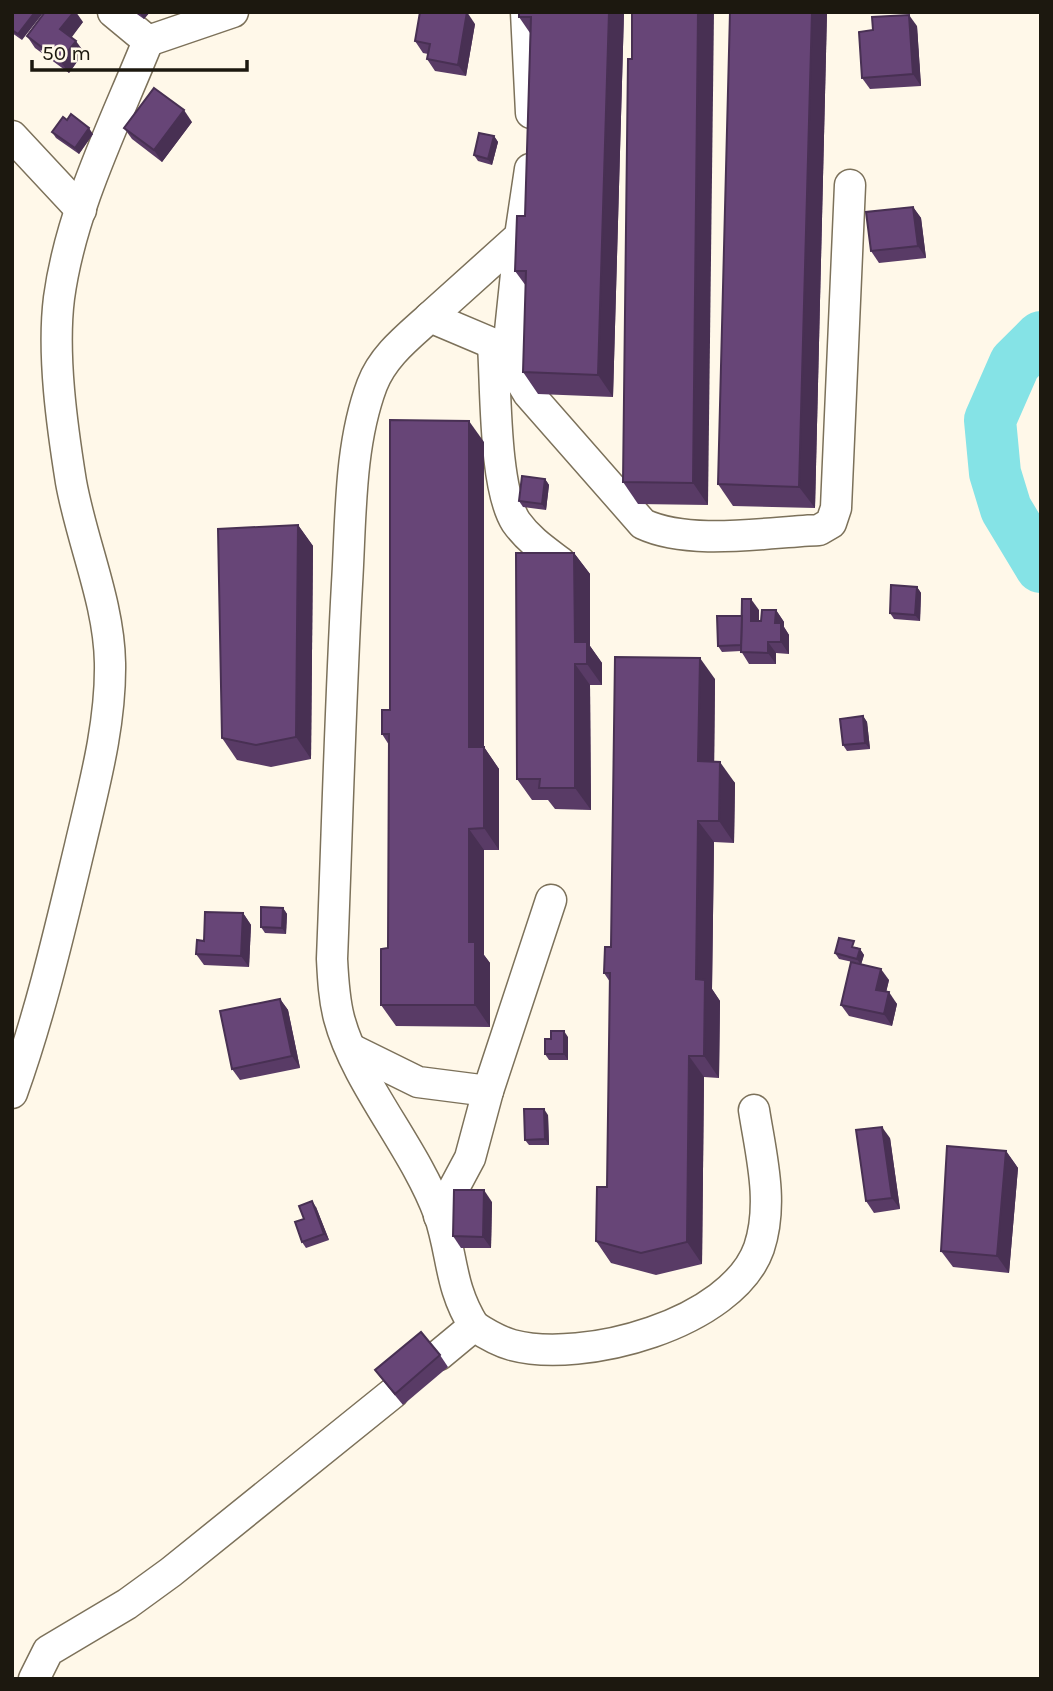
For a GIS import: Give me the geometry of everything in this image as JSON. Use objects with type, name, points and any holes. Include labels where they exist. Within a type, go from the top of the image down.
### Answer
[{"type":"lane","points":[[113,12],[148,41]]},
{"type":"lane","points":[[12,1093],[50,975],[107,714],[110,660],[107,637],[71,482],[58,354],[59,296],[81,210],[148,41],[233,12]]},
{"type":"lane","points":[[526,12],[531,161],[500,347],[503,487],[515,520],[534,543],[560,562]]},
{"type":"lane","points":[[12,136],[81,210]]},
{"type":"lane","points":[[430,317],[500,347],[528,393],[643,524],[670,533],[714,535],[819,530],[831,523],[836,508],[850,185]]},
{"type":"lane","points":[[520,236],[386,360],[372,384],[358,446],[352,490],[332,959],[339,1018],[351,1048],[427,1187],[439,1216],[460,1302],[474,1326],[490,1337],[512,1345],[539,1350],[576,1349],[645,1336],[673,1325],[705,1307],[740,1276],[758,1250],[765,1223],[766,1194],[754,1110]]},
{"type":"lane","points":[[439,1216],[470,1158],[488,1091],[551,900]]},
{"type":"lane","points":[[351,1048],[418,1082],[488,1091]]},
{"type":"lane","points":[[439,1355],[474,1326]]},
{"type":"lane","points":[[34,1679],[48,1651],[127,1604],[171,1572],[393,1394]]},
{"type":"building","points":[[12,12],[35,12],[18,34],[12,30]]},
{"type":"building","points":[[45,12],[74,12],[60,29],[76,41],[60,61],[27,36]]},
{"type":"building","points":[[420,12],[467,12],[458,65],[427,59],[430,44],[415,41]]},
{"type":"building","points":[[519,12],[609,12],[598,375],[523,372],[526,271],[515,271],[517,216],[525,216],[531,17],[519,17]]},
{"type":"building","points":[[632,12],[698,12],[693,483],[623,482],[628,59],[632,59]]},
{"type":"building","points":[[730,12],[812,12],[799,487],[718,484]]},
{"type":"building","points":[[909,15],[913,74],[862,78],[859,32],[873,30],[872,17]]},
{"type":"building","points":[[154,88],[184,110],[154,150],[124,128]]},
{"type":"building","points":[[71,114],[89,128],[75,148],[52,132],[63,117],[67,120]]},
{"type":"building","points":[[479,133],[494,136],[488,159],[474,155]]},
{"type":"building","points":[[913,207],[918,246],[871,251],[866,212]]},
{"type":"building","points":[[390,420],[469,421],[469,747],[484,747],[484,828],[469,829],[469,942],[475,942],[475,1005],[381,1005],[381,949],[388,948],[389,734],[382,734],[382,710],[390,710]]},
{"type":"building","points":[[522,476],[545,479],[542,504],[519,501]]},
{"type":"building","points":[[298,525],[296,737],[256,745],[222,738],[218,529]]},
{"type":"building","points":[[516,553],[574,553],[575,642],[587,642],[587,664],[575,664],[575,788],[539,788],[540,779],[517,779]]},
{"type":"building","points":[[891,585],[917,587],[915,615],[890,613]]},
{"type":"building","points":[[742,599],[751,599],[751,621],[761,621],[762,610],[776,610],[775,623],[781,623],[781,642],[768,642],[768,653],[741,652]]},
{"type":"building","points":[[717,616],[742,616],[741,645],[718,646]]},
{"type":"building","points":[[615,657],[700,658],[698,761],[720,762],[719,821],[698,821],[696,979],[705,980],[704,1056],[689,1056],[687,1242],[641,1253],[596,1241],[597,1187],[607,1187],[610,973],[604,973],[605,947],[611,947]]},
{"type":"building","points":[[863,716],[865,743],[843,745],[840,719]]},
{"type":"building","points":[[261,907],[283,908],[282,928],[261,927]]},
{"type":"building","points":[[205,912],[243,913],[241,956],[196,954],[197,940],[204,941]]},
{"type":"building","points":[[839,938],[854,941],[852,947],[860,949],[857,959],[835,953]]},
{"type":"building","points":[[851,962],[881,969],[876,990],[889,992],[884,1014],[841,1005]]},
{"type":"building","points":[[280,999],[292,1056],[232,1069],[220,1011]]},
{"type":"building","points":[[551,1031],[564,1031],[564,1054],[545,1054],[545,1039],[551,1039]]},
{"type":"building","points":[[524,1109],[544,1109],[545,1139],[525,1140]]},
{"type":"building","points":[[882,1127],[892,1198],[866,1201],[856,1130]]},
{"type":"building","points":[[947,1146],[1006,1151],[997,1256],[941,1251]]},
{"type":"building","points":[[454,1190],[484,1190],[483,1237],[453,1236]]},
{"type":"building","points":[[312,1201],[324,1234],[302,1242],[295,1222],[304,1219],[299,1206]]},
{"type":"building","points":[[421,1332],[440,1355],[395,1394],[375,1370]]},
{"type":"waterway","points":[[1041,337],[1015,363],[990,420],[995,473],[1006,509],[1041,567]]}]
